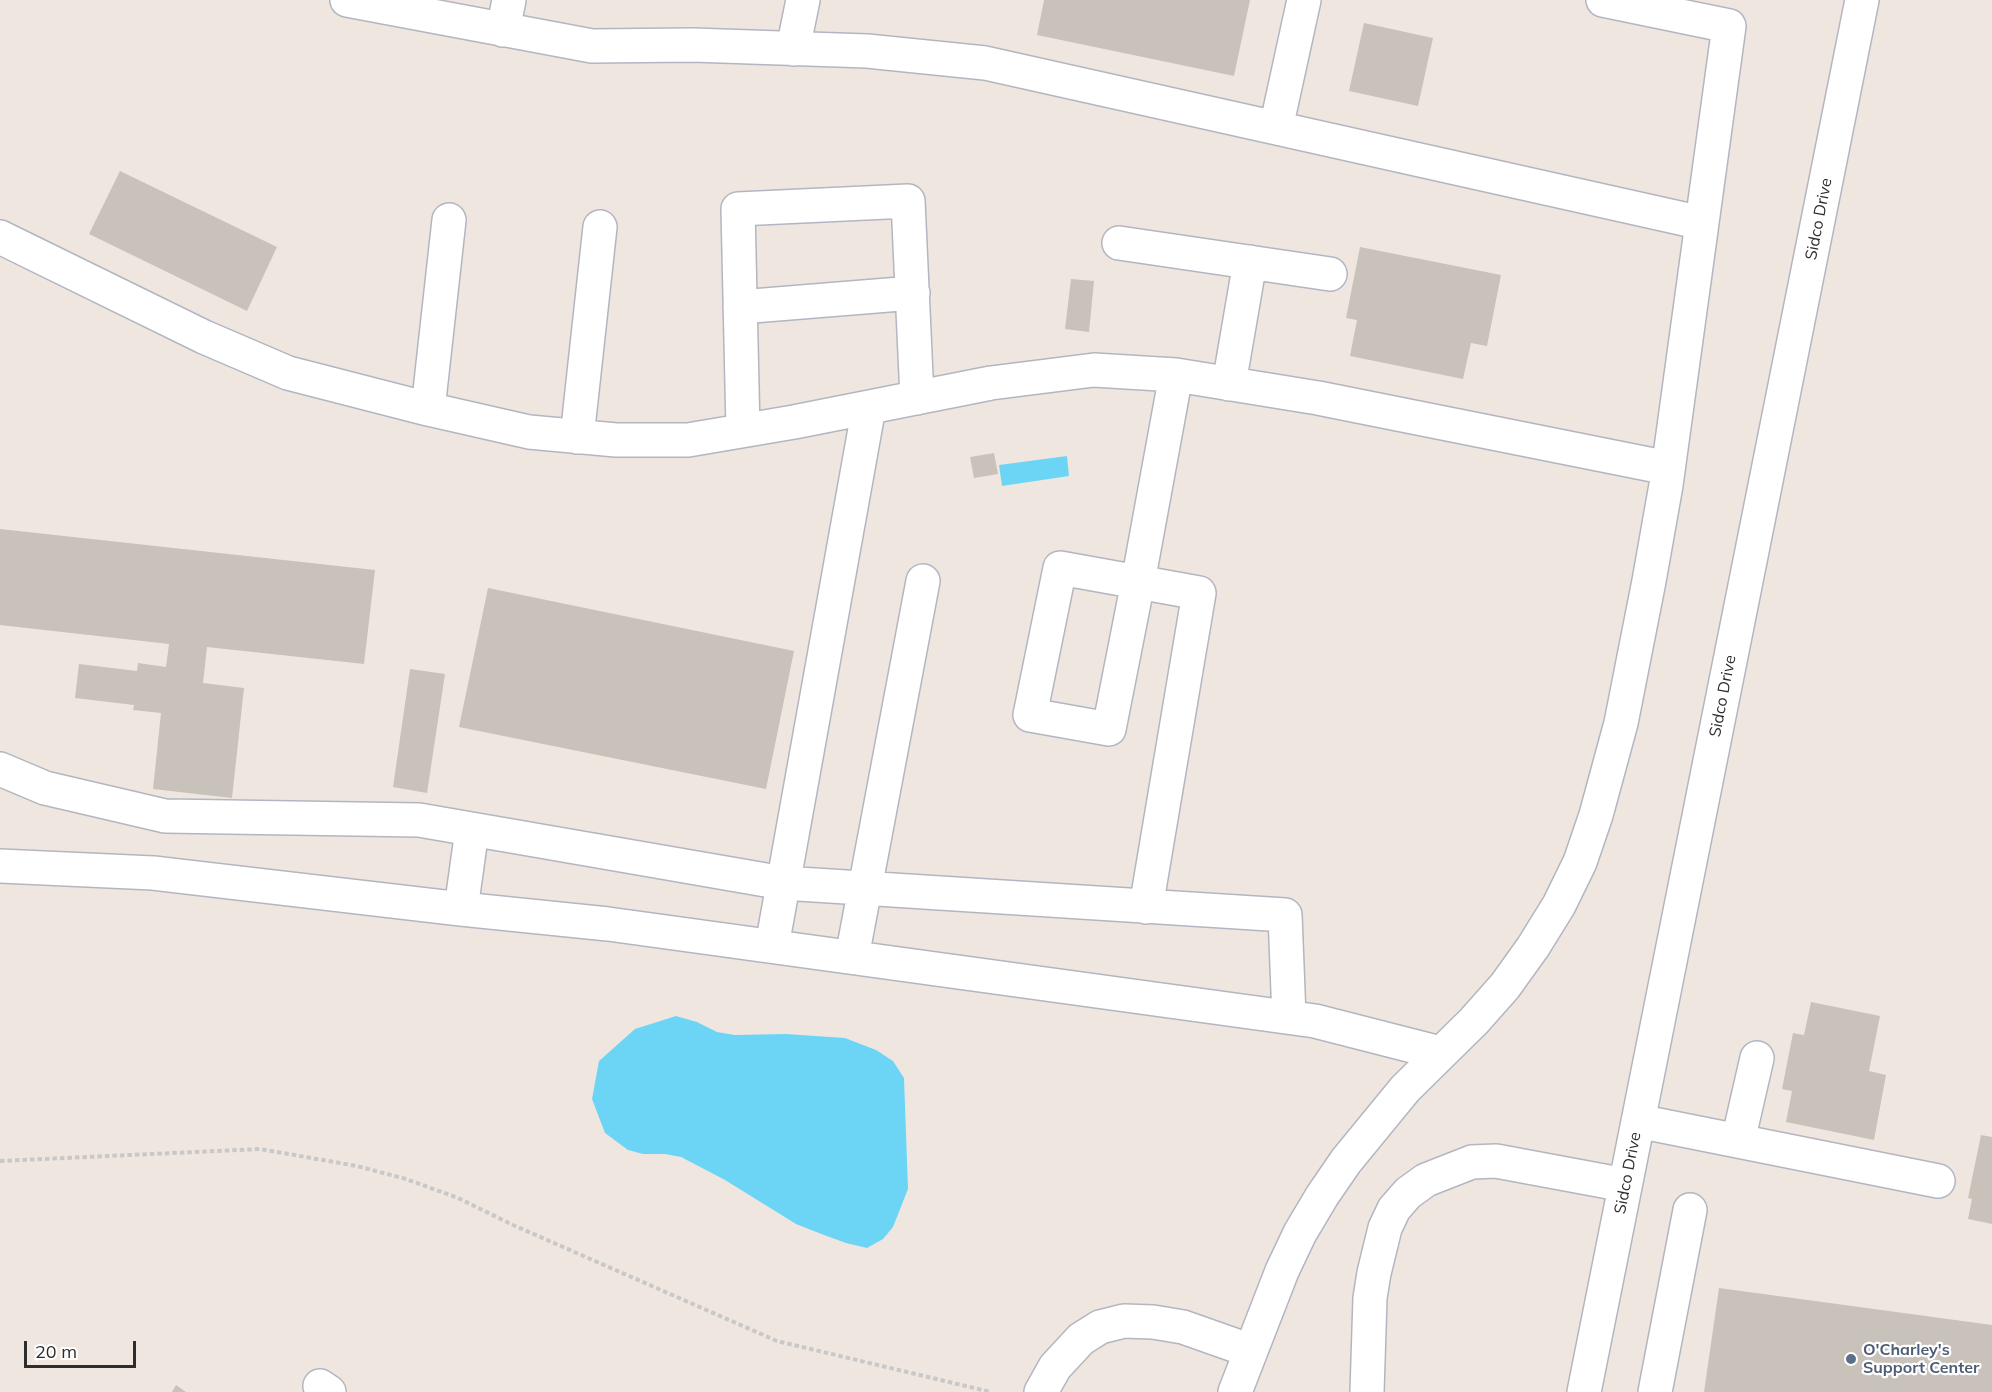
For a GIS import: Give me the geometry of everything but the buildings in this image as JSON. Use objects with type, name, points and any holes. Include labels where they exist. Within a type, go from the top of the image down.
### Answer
[{"type":"street","points":[[347,0],[506,15],[592,46],[693,45],[867,51],[985,63],[1702,223]]},
{"type":"street","points":[[793,49],[803,0]]},
{"type":"street","points":[[1276,128],[1304,0]]},
{"type":"street","points":[[1235,1392],[1282,1271],[1300,1233],[1322,1196],[1373,1126],[1405,1089],[1474,1021],[1505,986],[1558,905],[1580,862],[1596,815],[1621,723],[1647,592],[1668,468],[1729,26],[1603,0]]},
{"type":"street","name":"Sidco Drive","points":[[1584,1392],[1862,0]]},
{"type":"street","points":[[743,430],[738,209],[908,201],[917,398]]},
{"type":"street","points":[[428,409],[449,220]]},
{"type":"street","points":[[577,437],[600,227]]},
{"type":"street","points":[[0,237],[204,337],[288,373],[529,432],[616,440],[688,440],[991,383],[1094,370],[1176,375],[1330,400],[1668,468]]},
{"type":"street","points":[[1119,243],[1330,274]]},
{"type":"street","points":[[1229,384],[1250,262]]},
{"type":"street","points":[[740,307],[913,293]]},
{"type":"street","points":[[1146,907],[1199,592],[1138,582],[1060,568],[1030,716],[1109,729],[1138,582],[1176,375]]},
{"type":"street","points":[[772,946],[869,407]]},
{"type":"street","points":[[852,957],[923,580]]},
{"type":"street","points":[[0,769],[45,788],[165,816],[419,820],[783,883],[1285,915],[1289,1017]]},
{"type":"street","points":[[461,909],[472,830]]},
{"type":"street","points":[[0,866],[153,873],[608,924],[1315,1021],[1440,1053]]},
{"type":"street","points":[[1737,1141],[1757,1058]]},
{"type":"street","points":[[1638,1121],[1938,1181]]},
{"type":"street","points":[[1367,1392],[1370,1298],[1376,1265],[1385,1228],[1395,1209],[1408,1192],[1426,1180],[1472,1162],[1496,1161],[1625,1185]]},
{"type":"street","points":[[1655,1392],[1690,1210]]},
{"type":"street","points":[[1041,1392],[1055,1367],[1081,1339],[1100,1327],[1124,1321],[1153,1322],[1183,1327],[1251,1351]]},
{"type":"path","points":[[0,1161],[260,1149],[357,1166],[406,1179],[458,1198],[513,1225],[777,1341],[991,1392]]},
{"type":"water","points":[[1067,456],[1069,476],[1002,486],[999,465]]},
{"type":"water","points":[[676,1016],[697,1022],[717,1032],[735,1035],[786,1034],[845,1038],[876,1050],[893,1061],[904,1078],[908,1189],[893,1227],[883,1239],[867,1248],[824,1235],[796,1224],[725,1180],[681,1157],[643,1154],[628,1150],[605,1133],[592,1099],[599,1061],[635,1029]]},
{"type":"place","name":"O'Charley's Support Center","points":[[1851,1359]]}]
